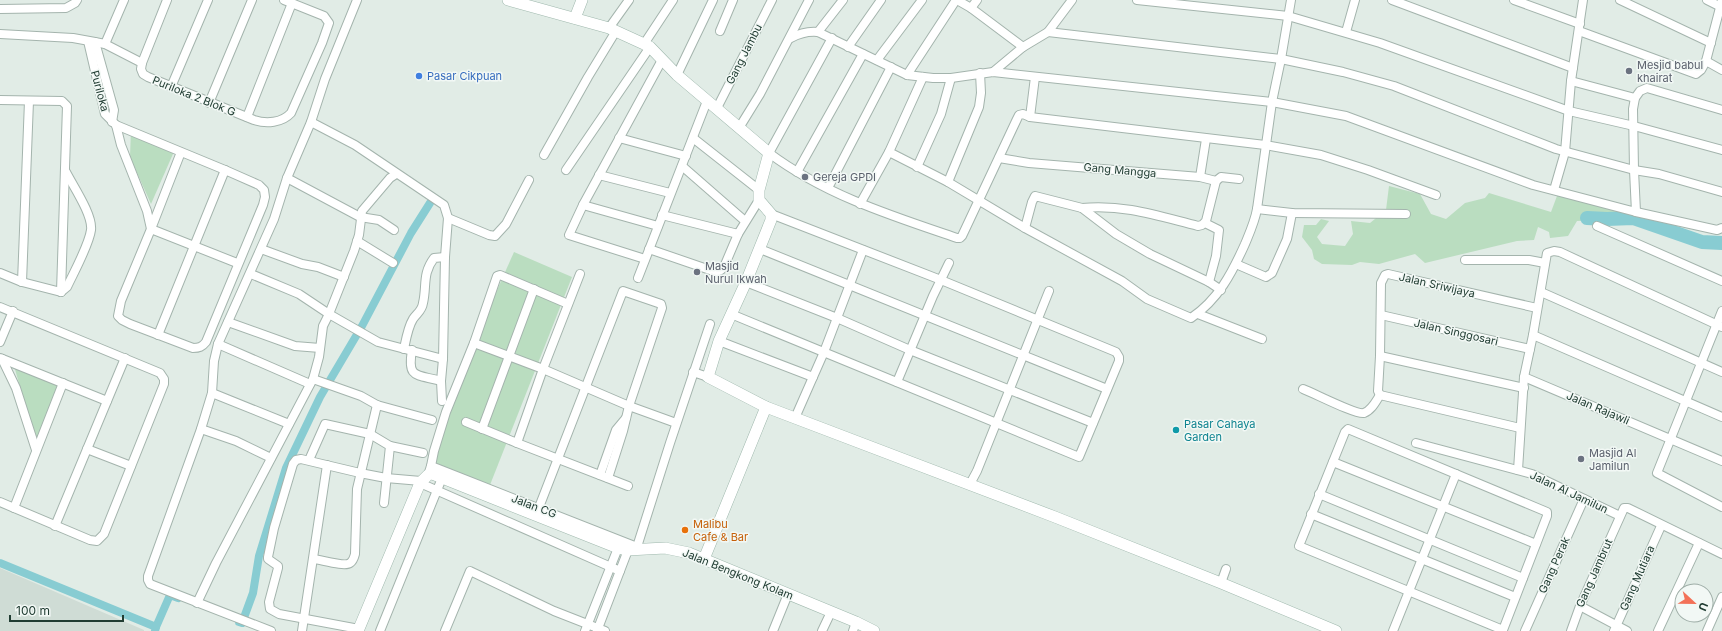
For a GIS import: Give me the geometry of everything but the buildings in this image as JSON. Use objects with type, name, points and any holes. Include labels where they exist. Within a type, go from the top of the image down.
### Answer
[{"type":"street","points":[[0,8],[66,8],[75,4],[77,0]]},
{"type":"street","points":[[105,44],[124,0]]},
{"type":"street","points":[[0,34],[73,38],[92,41],[105,44],[142,63],[167,0]]},
{"type":"street","points":[[172,87],[208,0]]},
{"type":"street","points":[[209,102],[252,0]]},
{"type":"street","points":[[247,117],[292,3],[284,0]]},
{"type":"street","points":[[271,631],[234,618],[150,584],[148,576],[201,429],[212,393],[214,361],[218,344],[251,274],[274,219],[287,178],[311,122],[357,0]]},
{"type":"street","points":[[508,0],[575,18],[612,30],[647,45],[707,101],[769,153],[797,172],[860,204],[960,238],[1020,115],[1023,114],[1030,117],[1265,145],[1321,155],[1368,170],[1436,195]]},
{"type":"street","points":[[575,18],[582,0]]},
{"type":"street","points":[[544,155],[588,77],[628,0]]},
{"type":"street","points":[[566,170],[647,45],[673,0]]},
{"type":"street","points":[[677,74],[714,0]]},
{"type":"street","points":[[720,32],[733,0]]},
{"type":"street","name":"Gang Jambu","points":[[717,108],[772,0]]},
{"type":"street","points":[[739,128],[791,38],[809,0]]},
{"type":"street","points":[[818,32],[843,0]]},
{"type":"street","points":[[848,47],[880,0]]},
{"type":"street","points":[[877,60],[922,0]]},
{"type":"street","points":[[907,75],[957,0],[971,8],[1023,47]]},
{"type":"street","points":[[971,8],[977,0]]},
{"type":"street","points":[[993,72],[1023,47],[1048,32],[1072,0]]},
{"type":"street","points":[[1141,0],[1288,16],[1346,32],[1570,111],[1634,126],[1722,150]]},
{"type":"street","points":[[889,152],[948,182],[1025,228],[1122,281],[1147,299],[1191,318],[1198,314],[1221,290],[1236,264],[1253,225],[1257,209],[1272,102],[1282,59],[1291,0]]},
{"type":"street","points":[[1346,32],[1355,0]]},
{"type":"street","points":[[1392,0],[1573,68]]},
{"type":"street","points":[[1514,0],[1693,74],[1699,73],[1706,61],[1720,24],[1721,4],[1707,0]]},
{"type":"street","points":[[1554,190],[1565,152],[1570,111],[1571,81],[1583,0]]},
{"type":"street","points":[[1620,0],[1712,43]]},
{"type":"street","name":"Puriloka 2 Blok G","points":[[142,63],[142,74],[172,87],[262,123],[282,120],[291,113],[322,43],[329,23],[324,16],[292,3]]},
{"type":"street","points":[[791,38],[809,31],[818,32],[907,75],[951,78],[993,72],[1272,102],[1346,116],[1518,180],[1636,212],[1717,230],[1722,228]]},
{"type":"street","points":[[1048,32],[1282,59],[1343,72],[1394,86],[1565,152],[1634,170],[1659,174],[1722,192]]},
{"type":"street","points":[[649,249],[716,272],[724,267],[738,234],[759,195],[769,153],[832,38]]},
{"type":"street","name":"Puriloka","points":[[92,41],[105,114],[114,123],[147,211],[151,229]]},
{"type":"street","points":[[797,172],[863,54]]},
{"type":"street","points":[[645,259],[570,236],[569,232],[662,60]]},
{"type":"street","points":[[1706,61],[1722,70]]},
{"type":"street","points":[[828,188],[891,67]]},
{"type":"street","points":[[948,182],[979,107],[981,93],[980,73]]},
{"type":"street","points":[[860,204],[889,152],[923,77]]},
{"type":"street","points":[[1030,117],[1035,77]]},
{"type":"street","points":[[917,167],[941,114],[951,78]]},
{"type":"street","points":[[1571,81],[1635,98]]},
{"type":"street","points":[[1636,212],[1633,109],[1635,98],[1640,91],[1647,88],[1722,110]]},
{"type":"street","points":[[0,100],[56,100],[62,101],[67,106],[61,292]]},
{"type":"street","points":[[22,282],[29,101]]},
{"type":"street","points":[[638,278],[707,101]]},
{"type":"street","points":[[311,122],[355,145],[444,205],[448,218],[445,257],[444,359],[441,381],[442,401]]},
{"type":"street","points":[[114,123],[225,170],[258,185],[264,190],[265,197],[263,205],[237,263],[203,346],[193,348],[130,324],[118,316],[121,301],[181,152]]},
{"type":"street","points":[[619,138],[686,156]]},
{"type":"street","points":[[692,138],[759,195],[771,214],[1038,319],[1118,354],[1119,361],[1079,457],[731,314]]},
{"type":"street","points":[[1200,177],[1206,139]]},
{"type":"street","name":"Gang Mangga","points":[[1000,158],[1029,163],[1200,177],[1216,181],[1221,176],[1239,179]]},
{"type":"street","points":[[682,166],[745,221]]},
{"type":"street","points":[[158,335],[225,170]]},
{"type":"street","points":[[61,292],[67,287],[89,239],[91,228],[87,212],[66,171]]},
{"type":"street","points":[[198,603],[216,563],[312,382],[319,357],[323,326],[344,277],[357,241],[362,211],[390,178],[396,174]]},
{"type":"street","points":[[599,175],[670,193]]},
{"type":"street","points":[[287,178],[360,217],[379,220],[394,230]]},
{"type":"street","points":[[448,218],[489,235],[495,236],[506,224],[529,180]]},
{"type":"street","points":[[1205,223],[1216,181]]},
{"type":"street","points":[[1025,228],[1035,196],[1082,208],[1103,206],[1124,208],[1198,226],[1205,223],[1219,230],[1216,256],[1209,282]]},
{"type":"street","points":[[583,205],[658,226]]},
{"type":"street","points":[[1082,208],[1116,234],[1150,254],[1209,282],[1221,290]]},
{"type":"street","points":[[1257,209],[1292,213],[1406,214]]},
{"type":"street","points":[[1236,264],[1269,276],[1272,273],[1287,239],[1292,213]]},
{"type":"street","points":[[708,377],[719,341],[760,249],[771,214]]},
{"type":"street","points":[[662,215],[738,234]]},
{"type":"street","points":[[1597,226],[1722,281]]},
{"type":"street","points":[[151,229],[237,263]]},
{"type":"street","points":[[357,241],[393,263]]},
{"type":"street","points":[[261,249],[344,277]]},
{"type":"street","points":[[760,249],[1107,389]]},
{"type":"street","points":[[795,418],[824,352],[863,250]]},
{"type":"street","points":[[1518,470],[1524,377],[1548,253],[1554,251],[1560,252],[1719,326]]},
{"type":"street","points":[[441,381],[414,374],[411,370],[408,350],[412,319],[420,312],[423,304],[427,269],[434,258],[445,257]]},
{"type":"street","points":[[1466,260],[1529,260],[1545,263]]},
{"type":"street","points":[[897,382],[949,263]]},
{"type":"street","points":[[0,273],[22,282],[61,292]]},
{"type":"street","points":[[251,274],[299,294],[329,314],[378,342],[444,359]]},
{"type":"street","points":[[517,443],[543,369],[580,274]]},
{"type":"street","name":"Jalan Sriwijaya","points":[[1380,395],[1378,391],[1381,283],[1382,278],[1388,274],[1537,308]]},
{"type":"street","points":[[425,476],[386,478],[309,460],[296,460],[293,464],[274,528],[268,559],[278,566],[269,602],[270,609],[278,614],[358,630],[425,476],[446,412],[474,343],[498,275],[568,304]]},
{"type":"street","points":[[746,282],[837,318],[910,350],[1093,423]]},
{"type":"street","points":[[482,429],[534,289]]},
{"type":"street","points":[[537,512],[623,291],[662,304],[661,312],[629,406],[624,431],[608,478]]},
{"type":"street","points":[[970,484],[977,471],[1049,291]]},
{"type":"street","points":[[1541,292],[1722,372]]},
{"type":"street","points":[[0,306],[160,373],[164,379],[164,384],[104,534],[100,539],[97,541],[90,540],[0,502]]},
{"type":"street","points":[[0,342],[13,311]]},
{"type":"street","points":[[1722,311],[1719,326],[1701,363],[1657,474],[1722,507]]},
{"type":"street","points":[[1198,314],[1262,339]]},
{"type":"street","name":"Jalan Singgosari","points":[[1381,315],[1530,349]]},
{"type":"street","points":[[228,322],[295,346],[320,348]]},
{"type":"street","points":[[445,631],[470,571],[587,628],[600,630],[620,571],[630,549],[676,423],[710,324]]},
{"type":"street","points":[[1533,335],[1722,417]]},
{"type":"street","points":[[719,341],[812,377]]},
{"type":"street","points":[[474,343],[543,369],[629,406],[676,423]]},
{"type":"street","points":[[218,344],[312,382],[321,382],[361,396],[377,405],[432,420]]},
{"type":"street","points":[[1380,356],[1524,388]]},
{"type":"street","points":[[1,358],[107,400]]},
{"type":"street","points":[[1,358],[16,388],[36,450]]},
{"type":"street","points":[[55,526],[125,358]]},
{"type":"street","points":[[693,372],[708,377],[766,407],[970,484],[1221,583],[1337,631]]},
{"type":"street","name":"Jalan Rajawli","points":[[1524,377],[1722,462]]},
{"type":"street","points":[[14,508],[63,383]]},
{"type":"street","points":[[1303,389],[1352,411],[1362,413],[1368,411],[1376,403],[1380,395],[1520,428]]},
{"type":"street","points":[[212,393],[289,424]]},
{"type":"street","points":[[314,559],[343,565],[349,565],[352,562],[354,554],[357,489],[377,405]]},
{"type":"street","points":[[704,559],[766,407]]},
{"type":"street","points":[[600,475],[616,430],[626,417]]},
{"type":"street","points":[[466,422],[628,486]]},
{"type":"street","points":[[309,460],[322,427],[325,424],[370,434],[390,446],[423,453]]},
{"type":"street","points":[[201,429],[236,441],[271,458]]},
{"type":"street","points":[[1348,429],[1456,474],[1547,512],[1547,516],[1502,630],[1300,547],[1299,544],[1319,494],[1348,429]]},
{"type":"street","name":"Jalan Al Jamilun","points":[[1416,443],[1532,474],[1620,516]]},
{"type":"street","points":[[384,503],[390,446]]},
{"type":"street","points":[[87,449],[130,466]]},
{"type":"street","points":[[1333,462],[1536,544]]},
{"type":"street","points":[[302,631],[327,465]]},
{"type":"street","points":[[1393,631],[1431,540],[1456,474]]},
{"type":"street","name":"Jalan Bengkong Kolam","points":[[425,476],[434,475],[537,512],[630,549],[666,548],[678,550],[704,559],[831,612],[855,627],[874,631]]},
{"type":"street","points":[[425,476],[437,490],[620,571]]},
{"type":"street","name":"Jalan CG","points":[[425,476],[537,512],[630,549]]},
{"type":"street","points":[[380,631],[442,478]]},
{"type":"street","points":[[1319,494],[1523,578]]},
{"type":"street","name":"Gang Perak","points":[[1525,631],[1584,499]]},
{"type":"street","points":[[1620,516],[1624,508],[1628,508],[1661,526],[1722,554]]},
{"type":"street","points":[[1311,514],[1515,597]]},
{"type":"street","name":"Gang Jambrut","points":[[1571,631],[1580,606],[1620,516]]},
{"type":"street","name":"Gang Mutiara","points":[[1615,629],[1661,526]]},
{"type":"street","points":[[1658,631],[1699,543]]},
{"type":"street","points":[[587,628],[610,567],[630,549]]},
{"type":"street","points":[[1221,583],[1226,569]]},
{"type":"street","points":[[773,631],[788,594]]},
{"type":"street","points":[[1707,631],[1722,597]]},
{"type":"street","points":[[1580,606],[1615,629],[1627,631]]},
{"type":"street","points":[[822,631],[831,612]]},
{"type":"shaded area","points":[[0,568],[144,630],[144,631],[0,631]]},
{"type":"green space","points":[[131,129],[176,147],[151,204],[130,157]]},
{"type":"green space","points":[[1389,186],[1420,194],[1431,214],[1446,219],[1465,203],[1485,198],[1489,193],[1551,212],[1557,196],[1564,195],[1621,210],[1604,220],[1577,221],[1568,236],[1550,238],[1549,232],[1538,227],[1534,240],[1517,241],[1425,263],[1415,254],[1379,264],[1360,262],[1352,265],[1322,264],[1314,259],[1312,250],[1302,237],[1304,225],[1316,225],[1321,219],[1329,221],[1317,237],[1322,244],[1345,246],[1353,234],[1351,221],[1370,223],[1386,210]]},
{"type":"green space","points":[[514,252],[572,277],[488,490],[428,466],[454,387]]},
{"type":"green space","points":[[12,359],[61,379],[36,442]]},
{"type":"waterway","points":[[239,622],[242,623],[253,593],[259,556],[286,468],[320,397],[362,326],[411,233],[430,203]]},
{"type":"waterway","points":[[1587,218],[1633,218],[1702,242],[1722,243]]},
{"type":"waterway","points":[[0,563],[156,627],[155,631]]},
{"type":"waterway","points":[[156,627],[170,595],[178,598]]},
{"type":"place","name":"Mesjid babul khairat","points":[[1629,71]]},
{"type":"place","name":"Pasar Cikpuan","points":[[419,76]]},
{"type":"place","name":"Gereja GPDI","points":[[805,177]]},
{"type":"place","name":"Masjid Nurul Ikwah","points":[[697,272]]},
{"type":"place","name":"Pasar Cahaya Garden","points":[[1176,430]]},
{"type":"place","name":"Masjid Al Jamilun","points":[[1581,459]]},
{"type":"place","name":"Malibu Cafe & Bar","points":[[685,530]]}]
